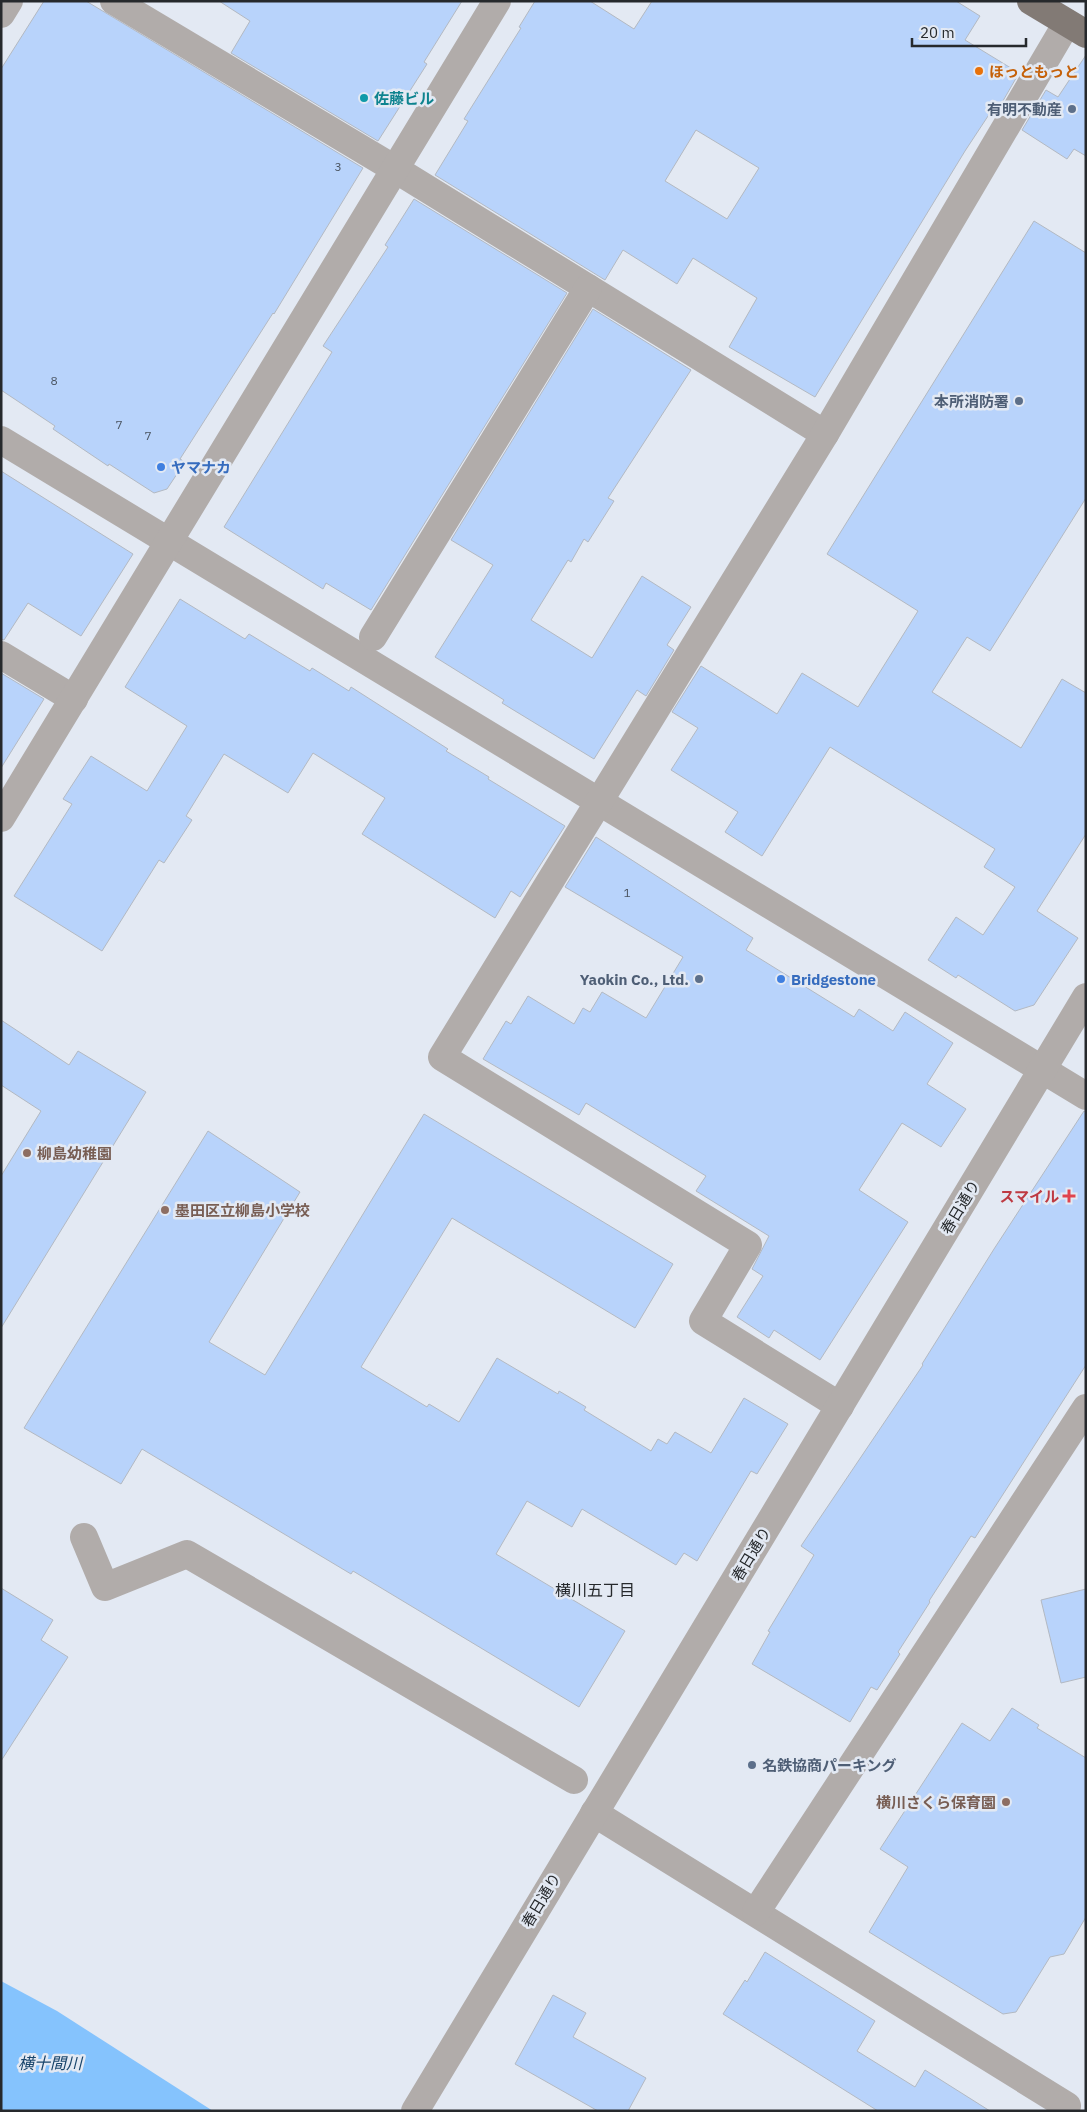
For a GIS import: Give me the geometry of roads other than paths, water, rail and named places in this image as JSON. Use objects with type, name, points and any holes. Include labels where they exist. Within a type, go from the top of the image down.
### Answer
[{"type":"main road","points":[[1031,1],[1076,28]]},
{"type":"street","points":[[1,14],[9,1]]},
{"type":"street","points":[[114,1],[395,169],[825,434]]},
{"type":"street","points":[[1,818],[170,542],[496,1]]},
{"type":"street","points":[[840,1406],[703,1321],[748,1245],[442,1057],[1076,28]]},
{"type":"street","points":[[373,637],[588,288]]},
{"type":"street","points":[[1,440],[1086,1096]]},
{"type":"street","points":[[1,655],[74,699]]},
{"type":"street","name":"春日通り","points":[[415,2111],[1086,997]]},
{"type":"street","points":[[756,1912],[1084,1414]]},
{"type":"street","points":[[84,1537],[105,1587],[187,1554],[574,1780]]},
{"type":"street","points":[[594,1813],[1067,2106]]},
{"type":"water","name":"横十間川","points":[[1,1981],[57,2011],[213,2111],[1,2111]]},
{"type":"place","name":"ほっともっと","points":[[979,71]]},
{"type":"place","name":"佐藤ビル","points":[[364,98]]},
{"type":"place","name":"有明不動産","points":[[1072,109]]},
{"type":"place","name":"本所消防署","points":[[1019,401]]},
{"type":"place","name":"ヤマナカ","points":[[161,467]]},
{"type":"place","name":"Yaokin Co., Ltd.","points":[[699,979]]},
{"type":"place","name":"Bridgestone","points":[[781,979]]},
{"type":"place","name":"柳島幼稚園","points":[[27,1153]]},
{"type":"place","name":"スマイル","points":[[1069,1196]]},
{"type":"place","name":"墨田区立柳島小学校","points":[[165,1210]]},
{"type":"place","name":"名鉄協商パーキング","points":[[752,1765]]},
{"type":"place","name":"横川さくら保育園","points":[[1006,1802]]},
{"type":"district","name":"横川五丁目","points":[[595,1590]]}]
